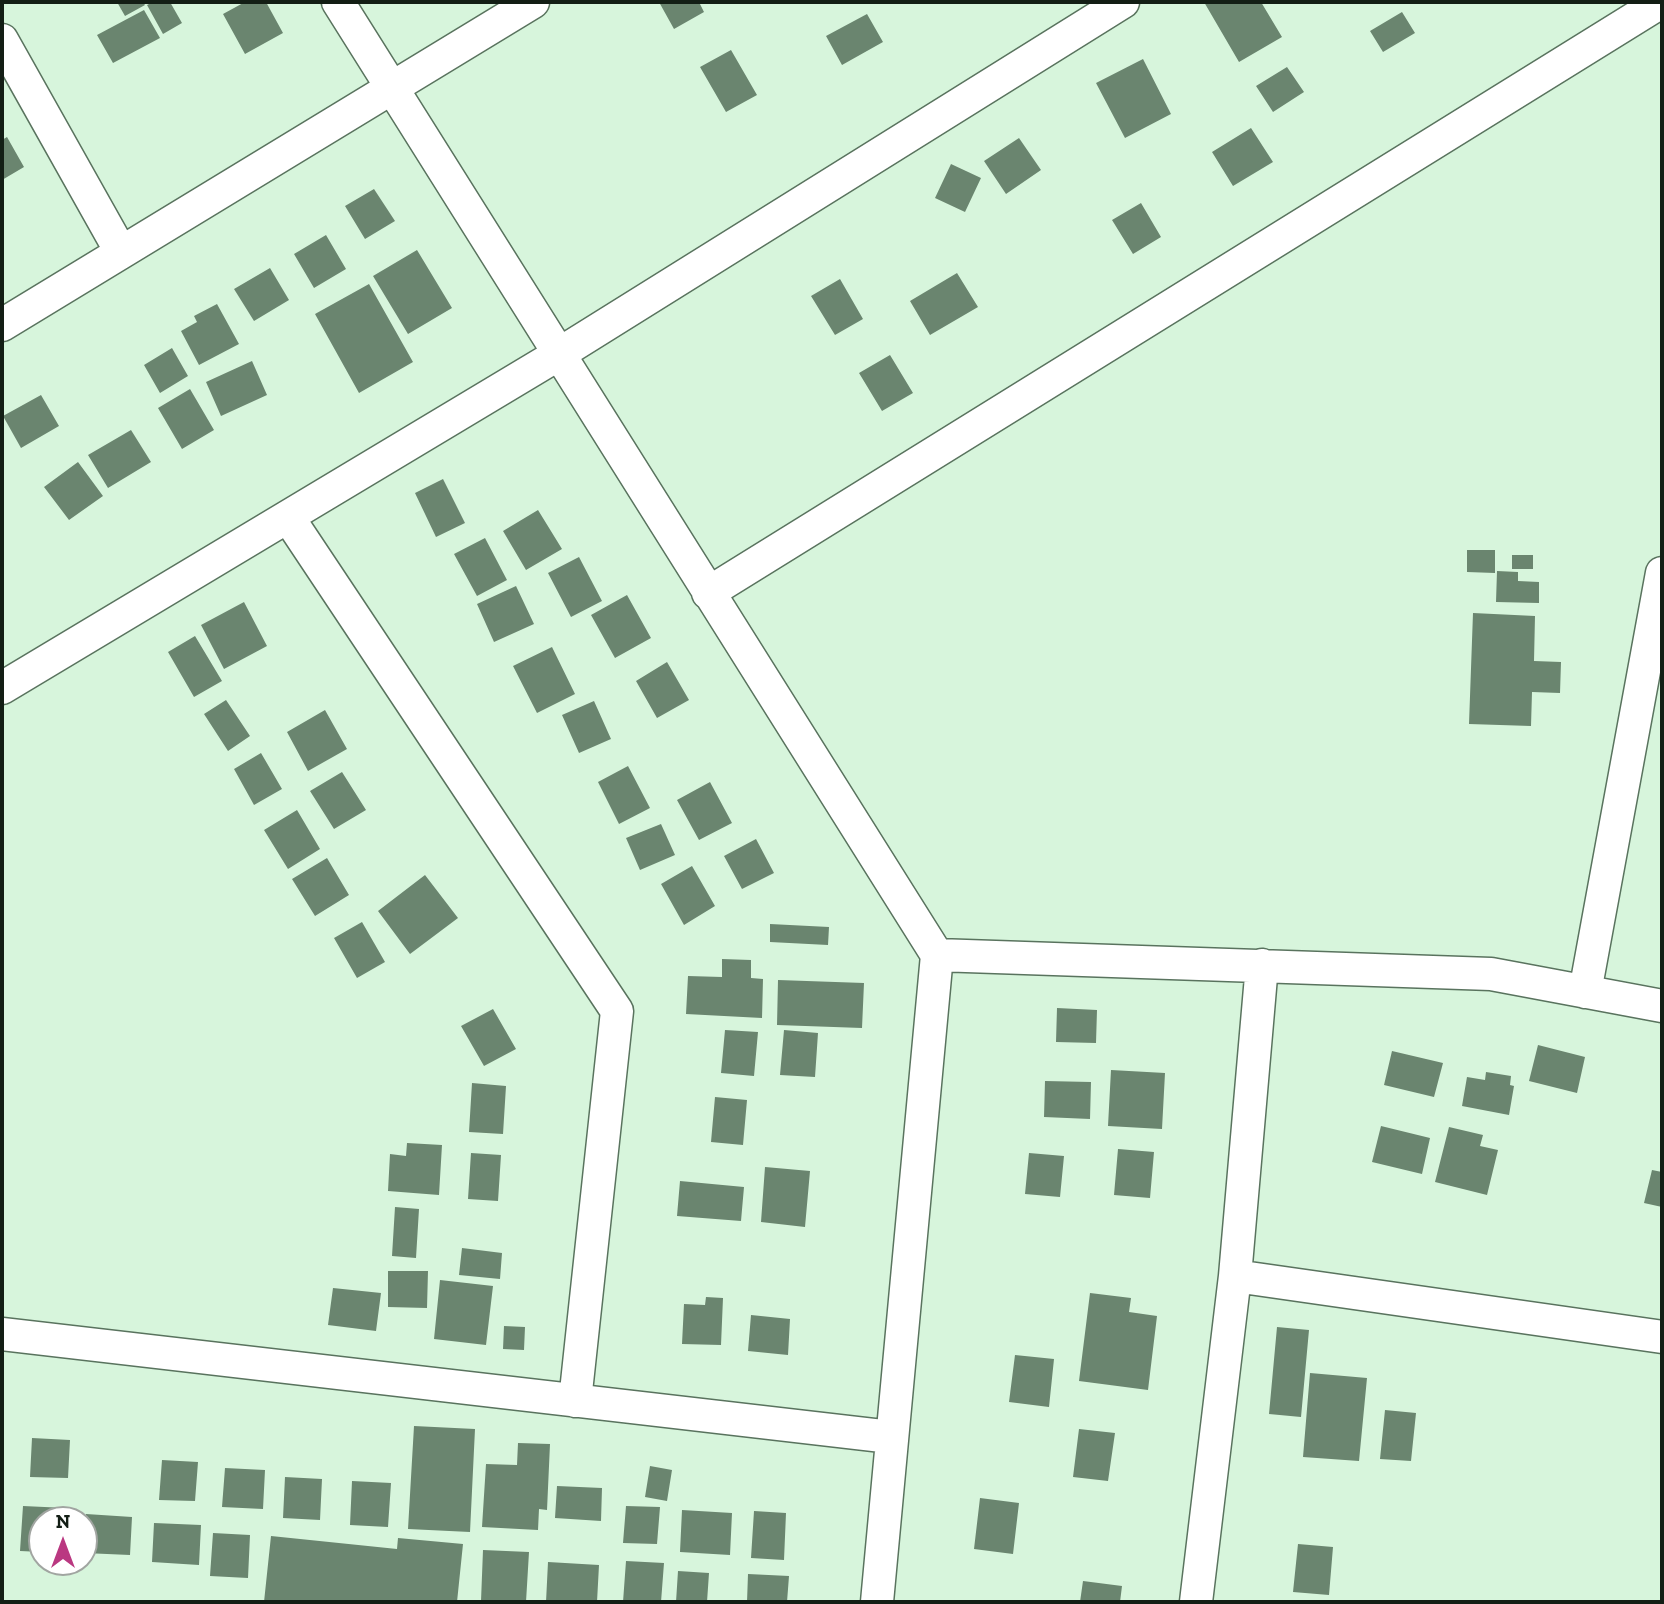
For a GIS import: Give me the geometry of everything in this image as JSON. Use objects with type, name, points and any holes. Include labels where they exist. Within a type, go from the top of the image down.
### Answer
[{"type":"street","points":[[338,2],[937,956],[877,1602]]},
{"type":"street","points":[[2,325],[533,2]]},
{"type":"street","points":[[2,688],[559,354],[1123,2]]},
{"type":"street","points":[[708,593],[1661,2]]},
{"type":"street","points":[[2,40],[121,252]]},
{"type":"street","points":[[288,517],[617,1011],[575,1401]]},
{"type":"street","points":[[1585,992],[1662,573]]},
{"type":"street","points":[[937,956],[1491,974],[1662,1006]]},
{"type":"street","points":[[1196,1602],[1235,1276],[1262,965]]},
{"type":"street","points":[[1235,1276],[1662,1337]]},
{"type":"street","points":[[2,1334],[891,1437]]},
{"type":"building","points":[[117,2],[143,2],[145,5],[125,16]]},
{"type":"building","points":[[153,2],[170,2],[182,23],[163,34],[147,5]]},
{"type":"building","points":[[245,2],[266,2],[283,33],[245,54],[223,14]]},
{"type":"building","points":[[659,2],[699,2],[704,12],[674,29]]},
{"type":"building","points":[[1204,2],[1261,2],[1282,37],[1239,62]]},
{"type":"building","points":[[144,10],[160,38],[113,63],[97,35]]},
{"type":"building","points":[[1402,12],[1415,33],[1383,52],[1370,31]]},
{"type":"building","points":[[867,14],[883,42],[842,65],[826,36]]},
{"type":"building","points":[[731,50],[757,95],[726,112],[700,67]]},
{"type":"building","points":[[1143,59],[1171,114],[1125,138],[1096,83]]},
{"type":"building","points":[[1287,67],[1304,92],[1273,112],[1256,86]]},
{"type":"building","points":[[1251,128],[1273,162],[1233,186],[1212,152]]},
{"type":"building","points":[[7,137],[24,167],[2,180],[2,140]]},
{"type":"building","points":[[1019,138],[1041,170],[1006,194],[984,161]]},
{"type":"building","points":[[951,164],[981,178],[965,212],[935,198]]},
{"type":"building","points":[[374,189],[395,221],[365,239],[345,206]]},
{"type":"building","points":[[1141,203],[1161,237],[1133,254],[1112,220]]},
{"type":"building","points":[[326,235],[346,269],[314,288],[294,254]]},
{"type":"building","points":[[417,250],[452,308],[408,334],[373,276]]},
{"type":"building","points":[[270,268],[289,300],[254,321],[234,289]]},
{"type":"building","points":[[957,273],[978,307],[930,335],[910,301]]},
{"type":"building","points":[[840,279],[863,319],[835,335],[811,296]]},
{"type":"building","points":[[369,284],[413,362],[359,393],[315,314]]},
{"type":"building","points":[[217,304],[239,344],[199,365],[181,331],[197,322],[194,316]]},
{"type":"building","points":[[172,348],[188,376],[160,393],[144,365]]},
{"type":"building","points":[[890,355],[913,393],[882,411],[859,373]]},
{"type":"building","points":[[252,361],[267,395],[221,416],[206,382]]},
{"type":"building","points":[[190,389],[214,430],[182,449],[158,408]]},
{"type":"building","points":[[41,395],[59,426],[21,448],[3,416]]},
{"type":"building","points":[[131,430],[151,462],[108,488],[88,455]]},
{"type":"building","points":[[78,462],[103,496],[69,520],[44,487]]},
{"type":"building","points":[[443,479],[465,523],[436,537],[415,493]]},
{"type":"building","points":[[538,510],[562,549],[526,570],[503,531]]},
{"type":"building","points":[[485,538],[507,580],[477,596],[454,554]]},
{"type":"building","points":[[1467,550],[1495,550],[1495,573],[1467,572]]},
{"type":"building","points":[[1512,555],[1533,555],[1533,569],[1512,569]]},
{"type":"building","points":[[579,557],[602,601],[571,617],[548,573]]},
{"type":"building","points":[[1497,571],[1518,572],[1518,581],[1539,582],[1539,603],[1496,602]]},
{"type":"building","points":[[516,586],[534,624],[494,642],[477,604]]},
{"type":"building","points":[[627,595],[651,638],[615,658],[591,615]]},
{"type":"building","points":[[244,602],[267,646],[224,669],[201,625]]},
{"type":"building","points":[[1473,613],[1535,616],[1534,661],[1561,662],[1560,693],[1532,692],[1531,726],[1469,724]]},
{"type":"building","points":[[195,636],[222,681],[194,697],[168,652]]},
{"type":"building","points":[[552,647],[575,694],[537,713],[513,666]]},
{"type":"building","points":[[667,662],[689,700],[657,718],[636,681]]},
{"type":"building","points":[[226,700],[250,736],[228,751],[204,714]]},
{"type":"building","points":[[594,701],[611,739],[579,753],[562,715]]},
{"type":"building","points":[[325,710],[347,749],[308,771],[287,732]]},
{"type":"building","points":[[261,753],[282,789],[254,805],[234,769]]},
{"type":"building","points":[[628,766],[650,808],[619,824],[598,782]]},
{"type":"building","points":[[342,772],[366,810],[334,829],[310,791]]},
{"type":"building","points":[[710,782],[732,823],[699,840],[677,800]]},
{"type":"building","points":[[297,810],[320,849],[288,869],[264,830]]},
{"type":"building","points":[[661,824],[675,855],[640,870],[626,838]]},
{"type":"building","points":[[756,839],[774,873],[742,889],[724,856]]},
{"type":"building","points":[[327,858],[349,895],[315,916],[292,879]]},
{"type":"building","points":[[692,866],[715,906],[684,925],[661,884]]},
{"type":"building","points":[[425,875],[458,918],[410,954],[378,911]]},
{"type":"building","points":[[362,922],[385,962],[357,978],[334,938]]},
{"type":"building","points":[[770,924],[829,927],[828,945],[770,942]]},
{"type":"building","points":[[722,959],[751,960],[751,978],[763,979],[762,1018],[686,1014],[688,976],[722,977]]},
{"type":"building","points":[[778,980],[864,983],[862,1028],[777,1025]]},
{"type":"building","points":[[1057,1008],[1097,1010],[1096,1043],[1056,1042]]},
{"type":"building","points":[[493,1009],[516,1049],[484,1066],[461,1026]]},
{"type":"building","points":[[725,1030],[758,1032],[754,1076],[721,1073]]},
{"type":"building","points":[[784,1030],[818,1033],[815,1077],[780,1075]]},
{"type":"building","points":[[1538,1045],[1585,1057],[1577,1093],[1529,1081]]},
{"type":"building","points":[[1392,1051],[1443,1063],[1434,1097],[1384,1085]]},
{"type":"building","points":[[1111,1070],[1165,1073],[1162,1129],[1108,1126]]},
{"type":"building","points":[[1486,1072],[1511,1076],[1510,1085],[1514,1086],[1509,1115],[1462,1106],[1467,1077],[1485,1080]]},
{"type":"building","points":[[1045,1081],[1091,1082],[1090,1119],[1044,1117]]},
{"type":"building","points":[[472,1083],[506,1086],[503,1134],[469,1132]]},
{"type":"building","points":[[715,1097],[747,1100],[743,1145],[711,1142]]},
{"type":"building","points":[[1381,1126],[1430,1138],[1422,1174],[1372,1162]]},
{"type":"building","points":[[1449,1127],[1483,1135],[1480,1146],[1498,1150],[1487,1195],[1435,1182]]},
{"type":"building","points":[[407,1143],[442,1145],[439,1195],[388,1191],[390,1154],[406,1156]]},
{"type":"building","points":[[1118,1149],[1154,1152],[1150,1198],[1114,1195]]},
{"type":"building","points":[[471,1153],[501,1155],[498,1201],[468,1199]]},
{"type":"building","points":[[1029,1153],[1064,1156],[1060,1197],[1025,1194]]},
{"type":"building","points":[[765,1167],[810,1171],[805,1227],[761,1222]]},
{"type":"building","points":[[1652,1170],[1662,1172],[1662,1207],[1644,1203]]},
{"type":"building","points":[[680,1181],[744,1187],[741,1221],[677,1216]]},
{"type":"building","points":[[395,1207],[419,1209],[416,1258],[392,1256]]},
{"type":"building","points":[[462,1248],[502,1253],[500,1279],[459,1275]]},
{"type":"building","points":[[388,1271],[428,1271],[427,1308],[388,1307]]},
{"type":"building","points":[[440,1280],[493,1286],[486,1345],[434,1339]]},
{"type":"building","points":[[333,1288],[381,1293],[376,1331],[328,1325]]},
{"type":"building","points":[[1090,1293],[1131,1298],[1129,1312],[1157,1316],[1148,1390],[1079,1381]]},
{"type":"building","points":[[706,1297],[723,1298],[721,1345],[682,1344],[684,1304],[705,1305]]},
{"type":"building","points":[[751,1315],[790,1319],[788,1355],[748,1351]]},
{"type":"building","points":[[504,1326],[525,1327],[524,1350],[503,1349]]},
{"type":"building","points":[[1277,1327],[1309,1330],[1301,1417],[1269,1414]]},
{"type":"building","points":[[1015,1355],[1054,1359],[1049,1407],[1009,1402]]},
{"type":"building","points":[[1310,1373],[1367,1378],[1359,1461],[1303,1457]]},
{"type":"building","points":[[1385,1410],[1416,1413],[1411,1461],[1380,1459]]},
{"type":"building","points":[[414,1426],[475,1429],[470,1532],[408,1529]]},
{"type":"building","points":[[1079,1429],[1115,1433],[1108,1481],[1073,1477]]},
{"type":"building","points":[[32,1438],[70,1440],[68,1478],[30,1477]]},
{"type":"building","points":[[518,1443],[550,1444],[547,1510],[539,1509],[538,1530],[482,1527],[486,1464],[517,1465]]},
{"type":"building","points":[[162,1460],[198,1462],[195,1501],[159,1500]]},
{"type":"building","points":[[650,1466],[672,1470],[667,1501],[645,1497]]},
{"type":"building","points":[[225,1468],[265,1470],[263,1509],[222,1507]]},
{"type":"building","points":[[285,1477],[322,1479],[320,1520],[283,1518]]},
{"type":"building","points":[[352,1481],[391,1483],[388,1527],[350,1525]]},
{"type":"building","points":[[557,1486],[602,1488],[601,1521],[555,1518]]},
{"type":"building","points":[[980,1498],[1019,1503],[1013,1554],[974,1549]]},
{"type":"building","points":[[23,1506],[28,1506],[28,1551],[20,1551]]},
{"type":"building","points":[[626,1506],[660,1507],[657,1544],[623,1543]]},
{"type":"building","points":[[682,1510],[732,1513],[730,1555],[680,1552]]},
{"type":"building","points":[[754,1511],[786,1513],[784,1560],[751,1558]]},
{"type":"building","points":[[98,1515],[132,1517],[130,1555],[98,1554]]},
{"type":"building","points":[[154,1523],[201,1525],[199,1565],[152,1562]]},
{"type":"building","points":[[213,1533],[250,1535],[248,1578],[210,1576]]},
{"type":"building","points":[[271,1536],[397,1549],[398,1538],[463,1544],[457,1602],[264,1602]]},
{"type":"building","points":[[1298,1544],[1333,1547],[1329,1595],[1293,1592]]},
{"type":"building","points":[[483,1550],[529,1552],[526,1602],[481,1601]]},
{"type":"building","points":[[626,1561],[664,1563],[661,1602],[623,1602]]},
{"type":"building","points":[[548,1562],[599,1565],[597,1602],[546,1602]]},
{"type":"building","points":[[678,1571],[709,1573],[707,1602],[676,1602]]},
{"type":"building","points":[[748,1574],[789,1576],[787,1602],[747,1602]]},
{"type":"building","points":[[1083,1581],[1122,1586],[1120,1602],[1080,1602]]}]
